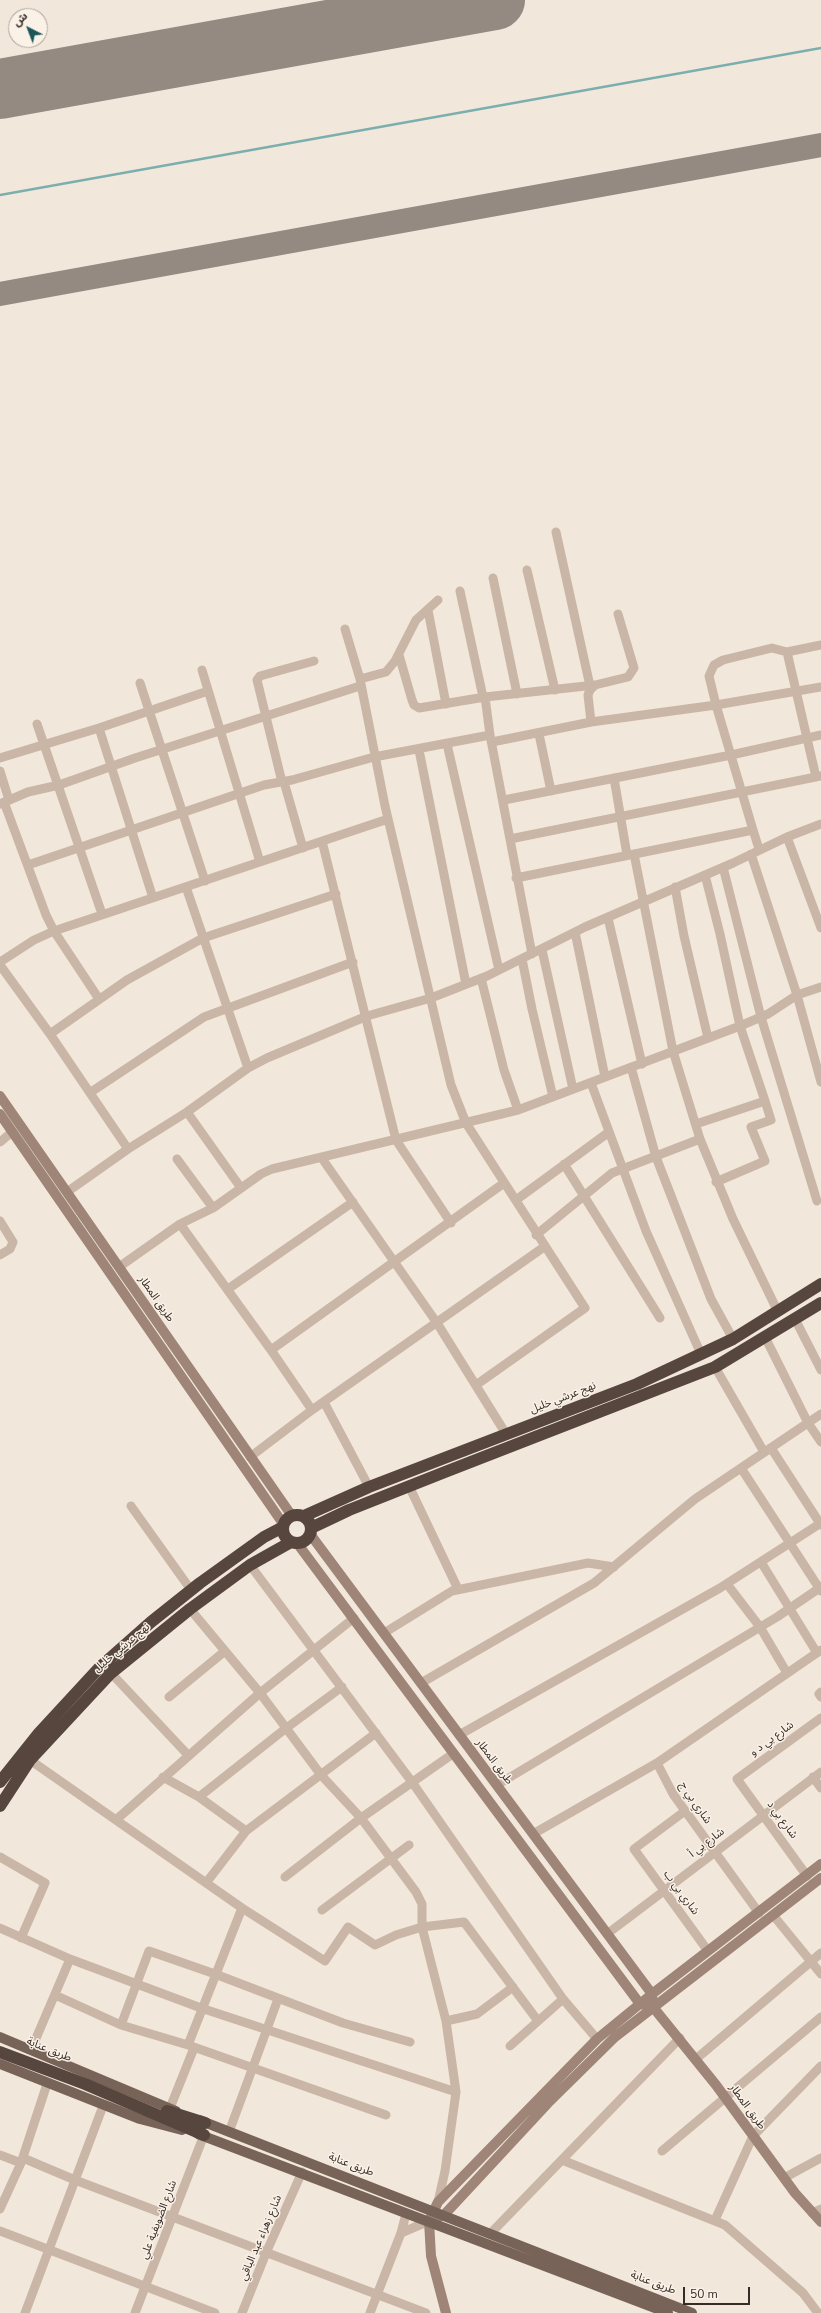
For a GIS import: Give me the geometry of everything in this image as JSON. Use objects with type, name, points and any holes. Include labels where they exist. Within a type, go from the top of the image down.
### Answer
[{"type":"highway","name":"نهج عرشي خليل","points":[[304,1516],[369,1487],[637,1384],[733,1339],[821,1284]]},
{"type":"highway","points":[[311,1530],[309,1521],[304,1516],[286,1523],[285,1535],[294,1542],[305,1541],[311,1530],[349,1510],[715,1367],[821,1303]]},
{"type":"highway","name":"نهج عرشي خليل","points":[[1,1779],[38,1732],[94,1673],[151,1622],[191,1590],[264,1537],[286,1523]]},
{"type":"highway","name":"نهج عرشي خليل","points":[[0,1806],[6,1790],[30,1760],[111,1673],[190,1609],[250,1565],[294,1542]]},
{"type":"highway","name":"طريق عنابة","points":[[0,2045],[177,2115],[205,2129]]},
{"type":"highway","name":"طريق عنابة","points":[[0,2052],[205,2129]]},
{"type":"main road","name":"طريق المطار","points":[[0,1096],[250,1457],[286,1523]]},
{"type":"main road","points":[[0,1114],[241,1464],[286,1523]]},
{"type":"main road","points":[[58,1198],[67,1192]]},
{"type":"main road","points":[[241,1464],[250,1457]]},
{"type":"main road","name":"طريق المطار","points":[[311,1530],[313,1538],[652,1994]]},
{"type":"main road","points":[[294,1542],[354,1618],[640,2004],[653,2007]]},
{"type":"main road","points":[[446,2313],[431,2256],[429,2221],[435,2207],[597,2039],[652,1994],[821,1864]]},
{"type":"main road","points":[[429,2221],[444,2216],[594,2057],[615,2037],[821,1878]]},
{"type":"main road","points":[[652,1994],[653,2007]]},
{"type":"main road","name":"طريق المطار","points":[[653,2007],[680,2038],[784,2178],[817,2211],[821,2222]]},
{"type":"main road","points":[[0,2037],[170,2108],[205,2129]]},
{"type":"main road","points":[[0,2064],[103,2106],[140,2119],[205,2129]]},
{"type":"main road","name":"طريق عنابة","points":[[205,2129],[229,2132],[435,2207],[444,2216],[692,2313]]},
{"type":"main road","name":"طريق عنابة","points":[[205,2129],[302,2172],[406,2214],[429,2221],[668,2313]]},
{"type":"street","points":[[556,532],[593,686],[588,695],[591,722]]},
{"type":"street","points":[[527,570],[555,690]]},
{"type":"street","points":[[493,578],[517,694]]},
{"type":"street","points":[[460,590],[484,697],[504,800],[516,878],[532,954]]},
{"type":"street","points":[[4,802],[219,732],[360,683],[386,672],[399,655],[416,620],[438,600]]},
{"type":"street","points":[[428,610],[446,704]]},
{"type":"street","points":[[399,655],[414,705],[419,708],[484,697],[593,686],[628,677],[633,672],[634,668],[618,614]]},
{"type":"street","points":[[345,630],[360,683],[388,820],[432,998],[450,1085],[466,1123],[516,1200],[544,1247],[586,1308],[476,1385]]},
{"type":"street","points":[[821,645],[787,652],[772,648],[723,660],[714,665],[710,676],[716,705],[753,830],[755,852],[821,1082]]},
{"type":"street","points":[[510,839],[818,777],[807,738],[787,652]]},
{"type":"street","points":[[303,848],[283,782],[258,684],[258,678],[314,661]]},
{"type":"street","points":[[202,670],[219,732],[260,862]]},
{"type":"street","points":[[140,683],[205,881]]},
{"type":"street","points":[[28,865],[238,792],[283,782],[374,757],[446,744],[539,734],[591,722],[716,705],[821,687]]},
{"type":"street","points":[[0,758],[150,712],[208,691]]},
{"type":"street","points":[[37,724],[45,743],[102,914]]},
{"type":"street","points":[[99,728],[153,898]]},
{"type":"street","points":[[539,734],[551,790]]},
{"type":"street","points":[[504,800],[731,755],[821,735]]},
{"type":"street","points":[[446,744],[499,970]]},
{"type":"street","points":[[419,750],[466,984]]},
{"type":"street","points":[[0,771],[4,802],[54,931],[99,999]]},
{"type":"street","points":[[614,778],[673,1051],[700,1139],[716,1182],[751,1260],[778,1312]]},
{"type":"street","points":[[128,1149],[91,1092],[0,963],[34,940],[54,931],[388,820]]},
{"type":"street","points":[[67,1192],[128,1149],[187,1112],[248,1068],[297,1044],[367,1016],[432,998],[481,978],[542,950],[575,932],[723,867],[787,837],[821,824]]},
{"type":"street","points":[[516,878],[753,830]]},
{"type":"street","points":[[787,837],[821,928]]},
{"type":"street","points":[[322,842],[367,1016],[396,1140],[450,1223]]},
{"type":"street","points":[[723,867],[761,1017],[817,1201]]},
{"type":"street","points":[[705,875],[720,934],[740,1026],[771,1120],[751,1126],[765,1161],[716,1182]]},
{"type":"street","points":[[186,887],[248,1068]]},
{"type":"street","points":[[675,887],[684,936],[708,1038]]},
{"type":"street","points":[[50,1034],[99,999],[162,959],[203,938],[336,894]]},
{"type":"street","points":[[608,918],[642,1064]]},
{"type":"street","points":[[575,932],[605,1077]]},
{"type":"street","points":[[542,950],[573,1089]]},
{"type":"street","points":[[522,959],[532,1009],[553,1097]]},
{"type":"street","points":[[91,1092],[204,1017],[227,1007],[353,962]]},
{"type":"street","points":[[481,978],[504,1070],[518,1110]]},
{"type":"street","points":[[119,1267],[180,1224],[213,1208],[241,1188],[272,1169],[321,1156],[396,1140],[518,1110],[740,1026],[761,1017],[797,995],[821,987]]},
{"type":"street","points":[[631,1067],[656,1157],[711,1299],[733,1339]]},
{"type":"street","points":[[591,1083],[646,1231],[701,1354]]},
{"type":"street","points":[[696,1124],[765,1101]]},
{"type":"street","points":[[187,1112],[241,1188]]},
{"type":"street","points":[[0,1142],[12,1132]]},
{"type":"street","points":[[516,1200],[608,1132]]},
{"type":"street","points":[[536,1234],[612,1173],[700,1139]]},
{"type":"street","points":[[321,1156],[437,1324],[506,1434]]},
{"type":"street","points":[[177,1158],[213,1208]]},
{"type":"street","points":[[564,1164],[660,1318]]},
{"type":"street","points":[[271,1350],[395,1263],[504,1183]]},
{"type":"street","points":[[228,1289],[353,1202]]},
{"type":"street","points":[[0,1221],[13,1242],[10,1249],[0,1255]]},
{"type":"street","points":[[180,1224],[228,1289],[312,1410]]},
{"type":"street","points":[[250,1457],[312,1410],[437,1324],[544,1247]]},
{"type":"street","points":[[795,1319],[821,1370]]},
{"type":"street","points":[[765,1337],[808,1423],[821,1442]]},
{"type":"street","points":[[459,1735],[727,1584],[821,1524],[768,1450],[715,1367]]},
{"type":"street","points":[[324,1402],[369,1487]]},
{"type":"street","points":[[421,1683],[594,1583],[695,1499],[821,1414]]},
{"type":"street","points":[[496,1785],[760,1627],[820,1589],[741,1468]]},
{"type":"street","points":[[409,1486],[458,1589]]},
{"type":"street","points":[[131,1506],[191,1590]]},
{"type":"street","points":[[533,1834],[657,1763],[819,1652],[761,1562]]},
{"type":"street","points":[[384,1633],[452,1590],[588,1563],[614,1567]]},
{"type":"street","points":[[250,1565],[412,1782],[563,1999],[597,2039]]},
{"type":"street","points":[[727,1584],[760,1627],[787,1673]]},
{"type":"street","points":[[190,1609],[260,1693],[285,1729],[321,1774],[361,1818],[391,1858],[422,1904],[422,1927],[446,2021],[456,2092],[445,2171],[435,2207]]},
{"type":"street","points":[[117,1819],[260,1693],[354,1618]]},
{"type":"street","points":[[169,1697],[225,1650]]},
{"type":"street","points":[[111,1673],[188,1755]]},
{"type":"street","points":[[199,1797],[285,1729],[342,1687]]},
{"type":"street","name":"شارع بي د و","points":[[737,1780],[821,1718]]},
{"type":"street","points":[[206,1883],[246,1831],[376,1733]]},
{"type":"street","points":[[285,1877],[361,1818],[454,1753]]},
{"type":"street","points":[[30,1760],[117,1819],[242,1908],[325,1961],[348,1927],[375,1945],[396,1935],[422,1927],[464,1922],[538,2021]]},
{"type":"street","name":"شاري بي ج","points":[[657,1763],[672,1794],[759,1913]]},
{"type":"street","points":[[817,1774],[821,1788]]},
{"type":"street","name":"شارع بي أ","points":[[607,1934],[817,1774]]},
{"type":"street","points":[[163,1777],[199,1797],[246,1831]]},
{"type":"street","points":[[1,1779],[8,1783],[6,1790]]},
{"type":"street","name":"شارع بي د","points":[[737,1780],[807,1876]]},
{"type":"street","name":"شاري بي ب","points":[[685,1811],[634,1849],[708,1951]]},
{"type":"street","points":[[322,1910],[409,1845]]},
{"type":"street","points":[[0,1857],[45,1883],[21,1938]]},
{"type":"street","points":[[170,2108],[191,2047],[201,2008],[242,1908]]},
{"type":"street","points":[[773,1915],[821,1974]]},
{"type":"street","points":[[0,1928],[70,1959],[201,2008],[266,2031],[456,2092]]},
{"type":"street","points":[[121,2025],[149,1951],[215,1974],[342,2024],[410,2042]]},
{"type":"street","points":[[696,2059],[821,1954]]},
{"type":"street","points":[[31,2050],[70,1959]]},
{"type":"street","points":[[446,2021],[477,2014],[513,1987]]},
{"type":"street","points":[[55,1996],[121,2025],[191,2047],[386,2115]]},
{"type":"street","points":[[229,2132],[278,1998]]},
{"type":"street","points":[[510,2046],[563,1999]]},
{"type":"street","points":[[662,2151],[821,2017]]},
{"type":"street","points":[[490,2234],[680,2038]]},
{"type":"street","points":[[716,2220],[753,2136],[821,2066]]},
{"type":"street","points":[[0,2209],[22,2161],[47,2084]]},
{"type":"street","points":[[24,2313],[49,2251],[103,2106]]},
{"type":"street","name":"شارع الضويفية علي","points":[[136,2313],[205,2129]]},
{"type":"street","points":[[0,2156],[22,2161],[75,2180],[426,2313]]},
{"type":"street","points":[[784,2178],[821,2158]]},
{"type":"street","points":[[562,2160],[716,2220],[725,2225],[803,2293],[818,2313]]},
{"type":"street","name":"شارع زهراء عبد الباقي","points":[[242,2313],[266,2253],[302,2172]]},
{"type":"street","points":[[370,2313],[401,2233],[406,2214]]},
{"type":"street","points":[[401,2233],[429,2221]]},
{"type":"street","points":[[0,2231],[49,2251],[215,2313]]},
{"type":"waterway","points":[[0,195],[821,48]]},
{"type":"taxiway","points":[[0,294],[821,145]]},
{"type":"runway","points":[[0,89],[495,0]]}]
